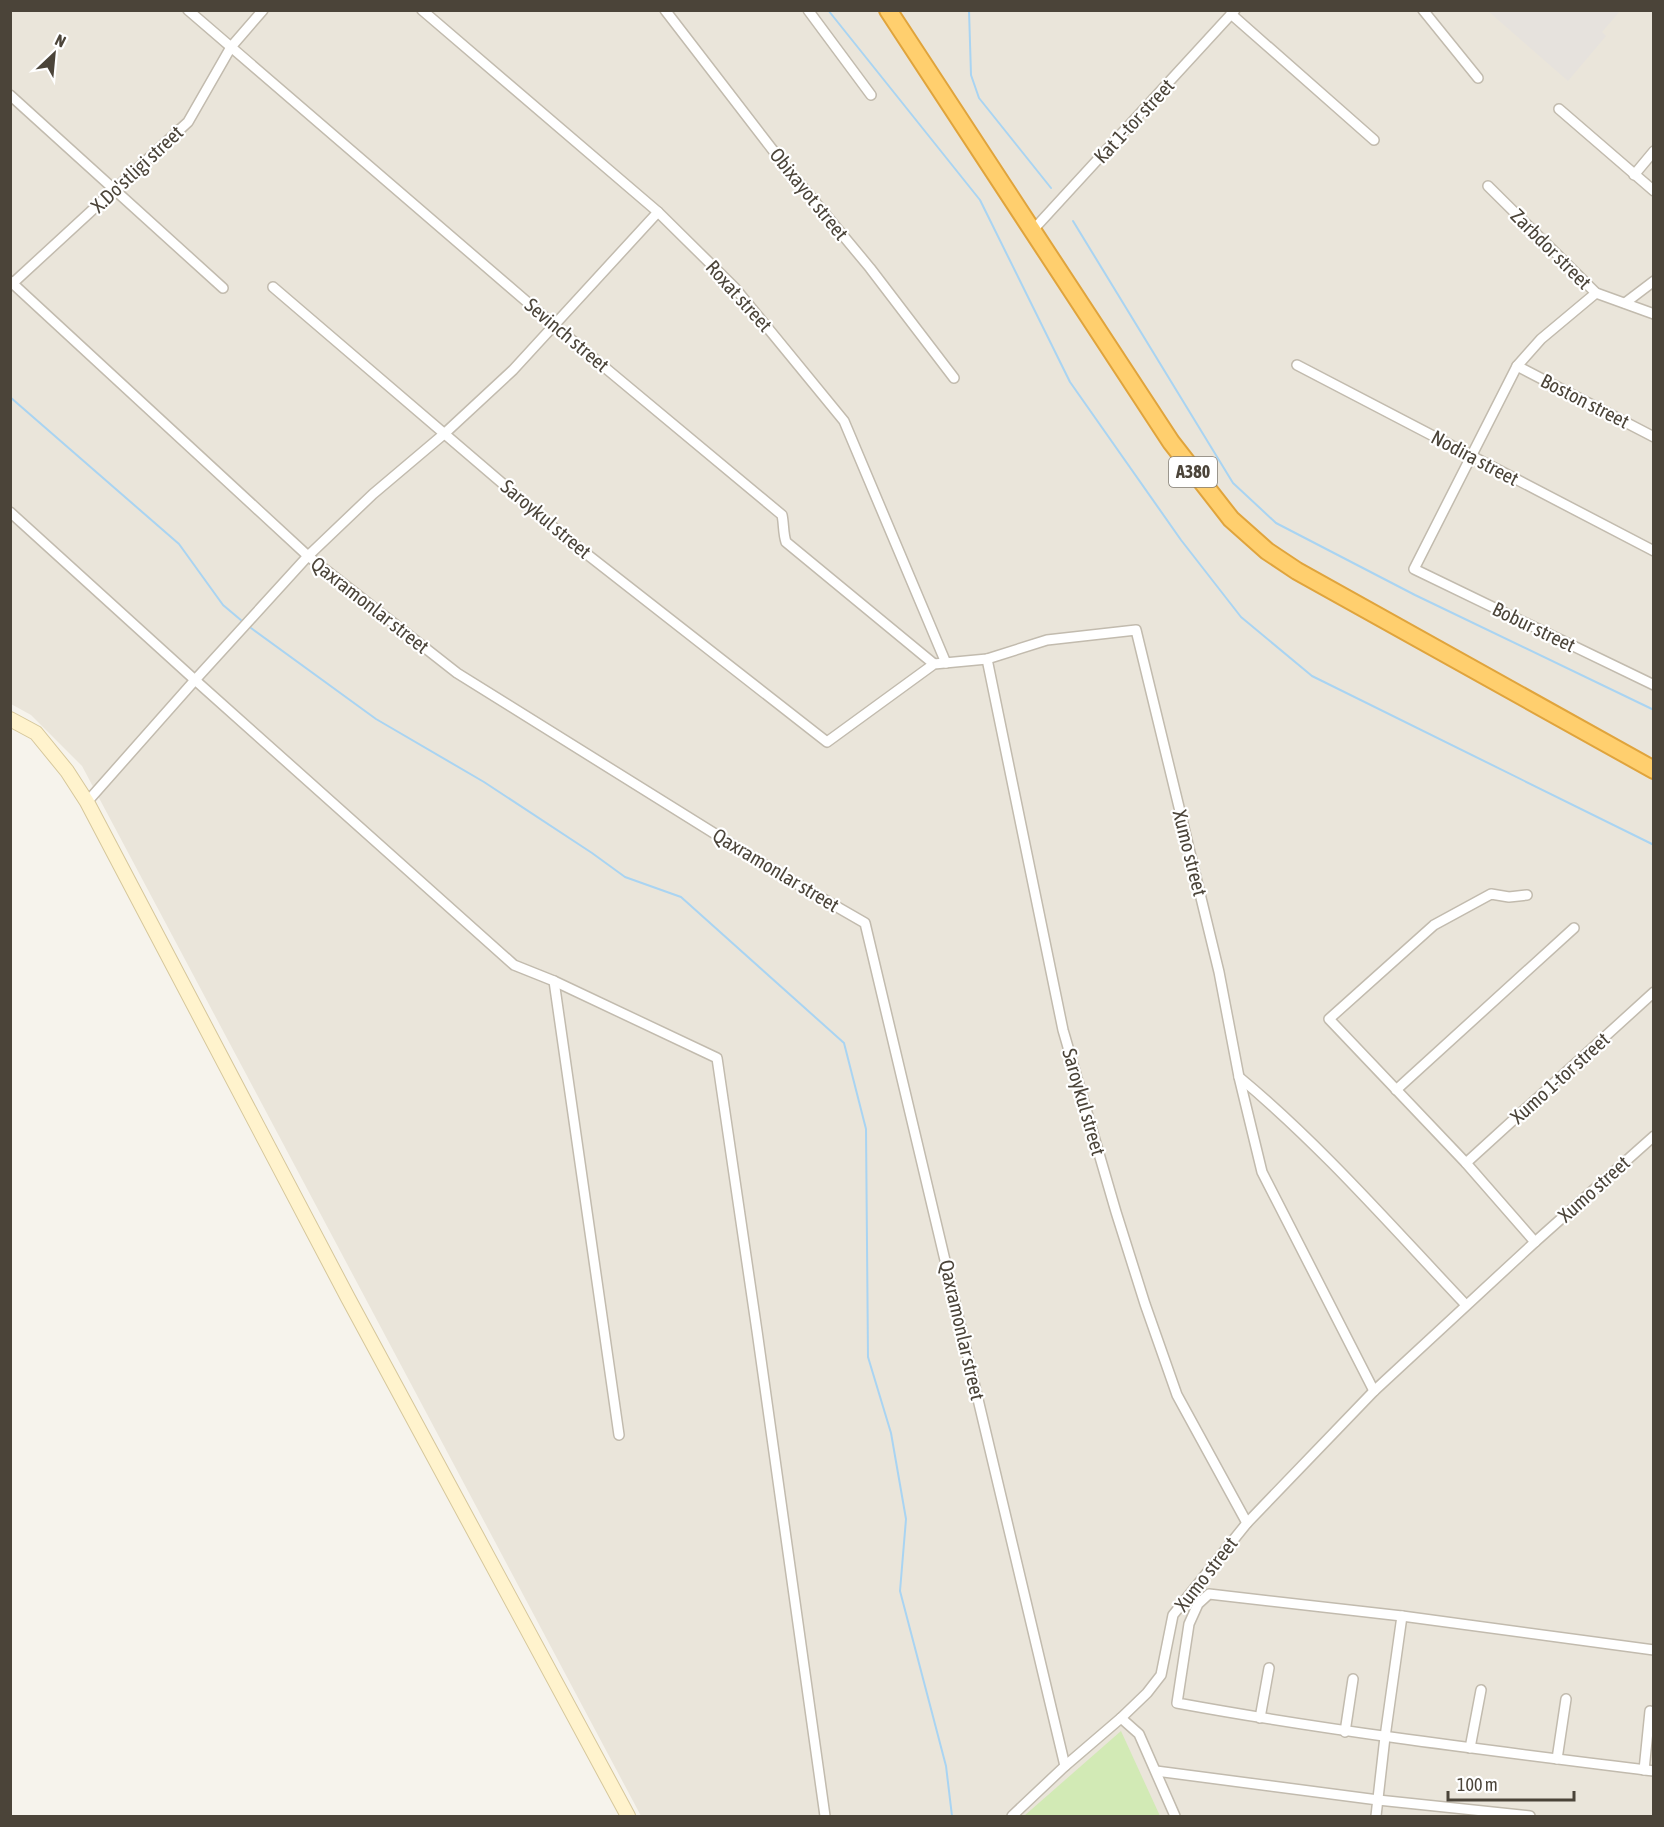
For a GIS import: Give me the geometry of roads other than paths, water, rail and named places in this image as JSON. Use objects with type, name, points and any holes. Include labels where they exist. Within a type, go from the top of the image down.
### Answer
[{"type":"highway","name":"A380","points":[[888,10],[1171,442],[1231,519],[1297,571],[1653,770]]},
{"type":"street","name":"Sevinch street","points":[[188,10],[555,326],[782,515],[786,542],[934,664]]},
{"type":"street","name":"X.Do'stligi street","points":[[12,282],[188,122],[231,47],[263,10]]},
{"type":"street","name":"Roxat street","points":[[422,10],[658,212],[735,288],[844,421],[946,663]]},
{"type":"street","name":"Obixayot street","points":[[665,10],[782,162],[870,268],[954,378]]},
{"type":"street","points":[[808,10],[871,95]]},
{"type":"street","points":[[1423,10],[1478,78]]},
{"type":"street","points":[[1233,13],[1374,140]]},
{"type":"street","name":"Kat 1-tor street","points":[[1033,230],[1233,13]]},
{"type":"street","points":[[10,95],[223,288]]},
{"type":"street","points":[[1559,109],[1653,191]]},
{"type":"street","points":[[1634,175],[1653,151]]},
{"type":"street","name":"Zarbdor street","points":[[1488,186],[1596,293],[1653,314]]},
{"type":"street","points":[[87,802],[308,556],[373,494],[444,434],[513,370],[658,212]]},
{"type":"street","points":[[1625,303],[1653,281]]},
{"type":"street","name":"Qaxramonlar street","points":[[12,282],[308,556],[457,673],[773,870],[865,923],[1065,1766]]},
{"type":"street","name":"Saroykul street","points":[[273,287],[565,537],[827,742],[934,664]]},
{"type":"street","points":[[1471,455],[1517,366],[1541,339],[1596,293]]},
{"type":"street","name":"Nodira street","points":[[1297,365],[1653,551]]},
{"type":"street","name":"Boston street","points":[[1517,366],[1653,437]]},
{"type":"street","name":"Bobur street","points":[[1471,455],[1414,569],[1653,685]]},
{"type":"street","points":[[10,512],[514,965],[554,981],[717,1058],[758,1331],[825,1816]]},
{"type":"street","name":"Xumo street","points":[[987,659],[1047,640],[1136,630],[1219,972],[1239,1077],[1262,1172],[1374,1391]]},
{"type":"street","points":[[934,664],[987,659]]},
{"type":"street","name":"Saroykul street","points":[[987,659],[1063,1030],[1116,1212],[1144,1304],[1177,1395],[1246,1523]]},
{"type":"street","points":[[10,719],[36,733],[67,771],[87,802],[348,1298],[628,1816]]},
{"type":"street","points":[[1527,895],[1509,897],[1491,894],[1434,925],[1329,1019],[1466,1163],[1535,1242]]},
{"type":"street","points":[[1395,1090],[1574,928]]},
{"type":"street","points":[[554,981],[619,1435]]},
{"type":"street","name":"Xumo 1-tor street","points":[[1466,1163],[1653,992]]},
{"type":"street","points":[[1239,1077],[1308,1138],[1466,1305]]},
{"type":"street","name":"Xumo street","points":[[1012,1816],[1147,1693],[1161,1675],[1173,1615],[1246,1523],[1374,1391],[1653,1136]]},
{"type":"street","points":[[1650,1711],[1649,1770],[1384,1737],[1176,1703],[1189,1624],[1198,1604],[1209,1594],[1402,1616],[1653,1650]]},
{"type":"street","points":[[1376,1816],[1384,1737],[1402,1616]]},
{"type":"street","points":[[1260,1718],[1269,1668]]},
{"type":"street","points":[[1345,1731],[1353,1679]]},
{"type":"street","points":[[1470,1748],[1481,1690]]},
{"type":"street","points":[[1557,1759],[1566,1699]]},
{"type":"street","points":[[1121,1718],[1140,1734],[1175,1816]]},
{"type":"street","points":[[1156,1771],[1378,1800],[1530,1816]]},
{"type":"waterway","points":[[828,10],[980,200],[1070,382],[1181,540],[1241,617],[1312,676],[1654,845]]},
{"type":"waterway","points":[[969,10],[971,75],[979,98],[1051,188]]},
{"type":"waterway","points":[[1073,221],[1233,483],[1276,523],[1415,595],[1654,710]]},
{"type":"waterway","points":[[10,397],[179,544],[223,605],[242,621]]},
{"type":"waterway","points":[[251,628],[376,719],[484,782],[625,877],[681,897],[844,1043],[866,1129],[868,1357],[891,1433],[906,1519],[900,1591],[946,1766],[952,1816]]}]
